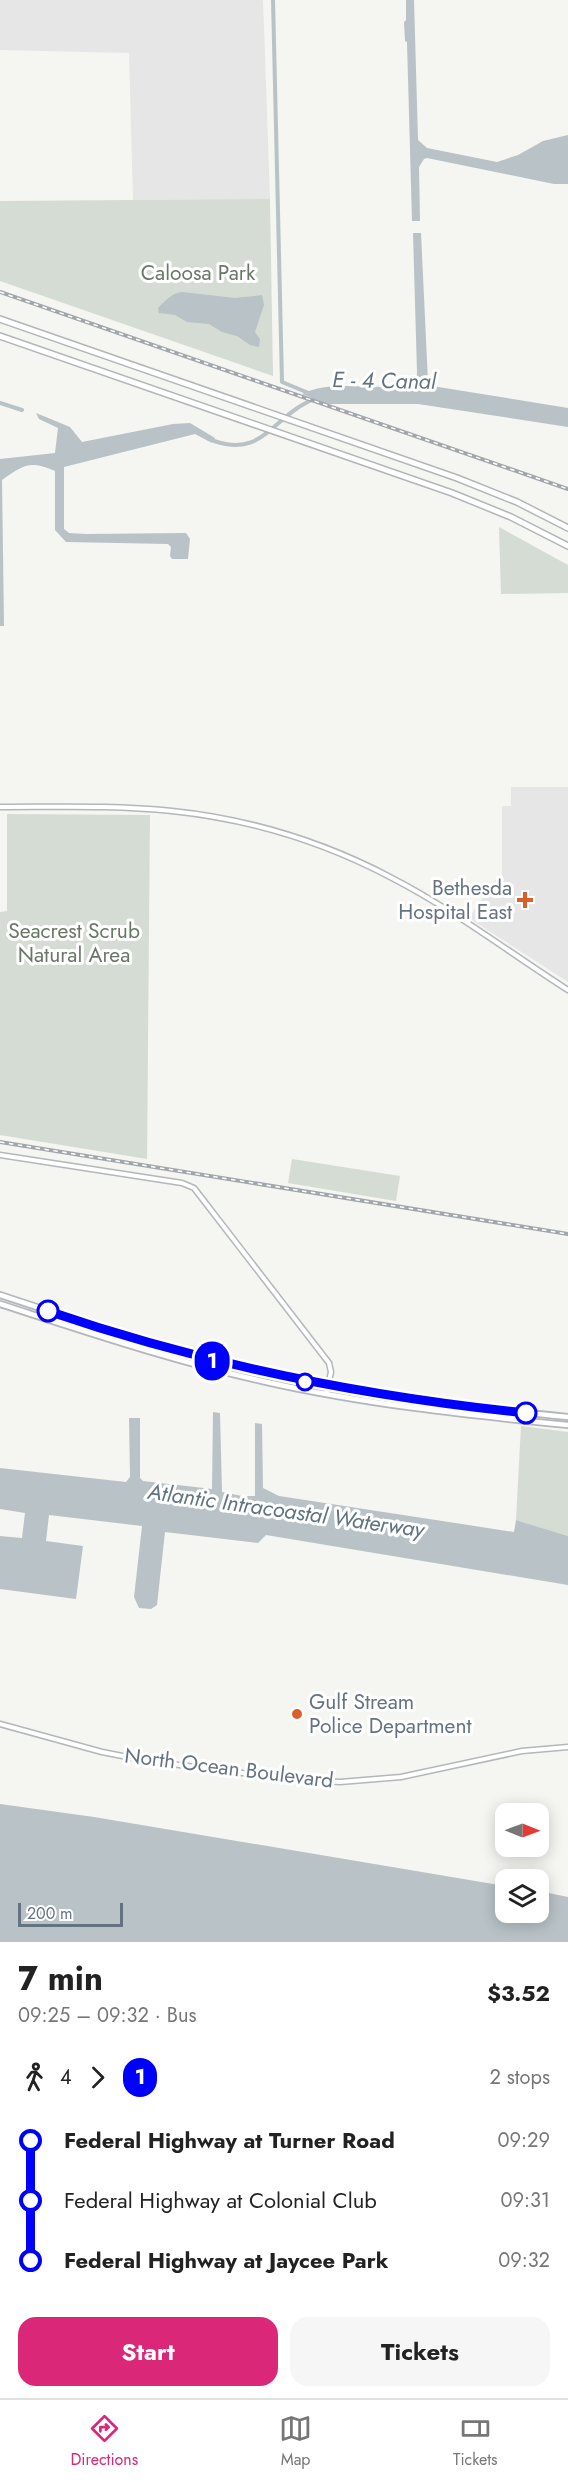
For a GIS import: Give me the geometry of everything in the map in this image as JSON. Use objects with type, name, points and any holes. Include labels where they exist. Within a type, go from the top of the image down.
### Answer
[{"type":"highway","points":[[0,319],[469,482],[568,528]]},
{"type":"highway","points":[[0,336],[465,498],[512,517],[568,546]]},
{"type":"main road","points":[[0,1295],[135,1339],[254,1371],[327,1386],[429,1402],[566,1418]]},
{"type":"main road","points":[[0,1304],[153,1353],[240,1376],[326,1394],[429,1410],[568,1425]]},
{"type":"main road","points":[[222,1371],[237,1367]]},
{"type":"main road","points":[[240,1376],[245,1372],[254,1371]]},
{"type":"main road","points":[[526,1421],[554,1421],[566,1418]]},
{"type":"main road","points":[[561,1425],[566,1418]]},
{"type":"street","points":[[0,807],[176,811],[253,825],[301,839],[351,858],[414,890],[568,990]]},
{"type":"street","points":[[0,1155],[191,1186],[210,1206],[329,1363],[331,1372],[326,1394]]},
{"type":"street","name":"North Ocean Boulevard","points":[[0,1724],[102,1752],[148,1761],[291,1779],[340,1782],[401,1777],[522,1751],[568,1747]]},
{"type":"shaded area","points":[[0,0],[263,0],[270,199],[133,200],[129,53],[0,50]]},
{"type":"shaded area","name":"Bethesda Hospital East","points":[[511,787],[568,787],[568,982],[469,918],[494,881],[502,876],[502,806],[511,806]]},
{"type":"green space","name":"Caloosa Park","points":[[270,199],[273,376],[0,281],[0,201]]},
{"type":"green space","points":[[499,527],[568,565],[568,593],[501,594]]},
{"type":"green space","name":"Seacrest Scrub Natural Area","points":[[7,814],[150,815],[147,1159],[0,1135],[0,912],[7,911]]},
{"type":"green space","points":[[292,1159],[400,1176],[396,1201],[288,1183]]},
{"type":"green space","points":[[521,1426],[568,1432],[568,1536],[516,1520]]},
{"type":"water","points":[[406,0],[414,0],[418,140],[427,148],[497,162],[518,155],[543,141],[568,135],[568,184],[554,184],[427,158],[419,167],[420,221],[412,221],[407,42],[405,41],[404,22],[406,20]]},
{"type":"water","points":[[413,233],[421,233],[428,382],[432,386],[568,408],[568,427],[418,404],[327,404],[302,394],[331,387],[404,387],[415,381],[417,372]]},
{"type":"water","points":[[182,292],[235,298],[262,295],[264,305],[255,332],[260,339],[259,347],[250,345],[237,336],[222,332],[209,324],[187,322],[175,315],[159,313],[158,308],[166,300]]},
{"type":"water","points":[[36,413],[70,427],[82,442],[173,424],[190,423],[215,438],[212,443],[195,434],[64,467],[64,529],[69,533],[186,533],[190,539],[188,559],[172,559],[171,547],[168,544],[66,542],[55,530],[55,471],[39,466],[27,466],[2,480],[4,626],[0,626],[0,459],[55,453],[58,428],[39,419]]},
{"type":"water","name":"Atlantic Intracoastal Waterway","points":[[213,1412],[220,1413],[222,1492],[255,1496],[255,1423],[262,1424],[263,1488],[279,1496],[514,1532],[516,1520],[568,1536],[568,1585],[266,1535],[258,1543],[165,1532],[157,1605],[151,1609],[139,1608],[134,1597],[142,1526],[49,1515],[46,1541],[83,1546],[76,1599],[0,1589],[0,1536],[22,1538],[25,1513],[0,1509],[0,1468],[126,1482],[130,1477],[129,1418],[140,1418],[140,1478],[143,1481],[212,1489]]},
{"type":"water","points":[[0,1804],[94,1817],[495,1884],[495,1923],[549,1923],[549,1893],[568,1897],[568,1942],[0,1942]]},
{"type":"waterway","points":[[273,0],[282,382],[311,394]]},
{"type":"waterway","name":"E - 4 Canal","points":[[214,441],[228,445],[250,443],[268,432],[296,409],[317,397]]},
{"type":"waterway","points":[[0,403],[22,410]]},
{"type":"railway","points":[[0,292],[568,489]]},
{"type":"railway","points":[[0,1142],[568,1234]]},
{"type":"bus line","name":"1","points":[[48,1311],[155,1345],[272,1375],[442,1404],[526,1413]]},
{"type":"place","name":"Bethesda Hospital East","points":[[525,900]]},
{"type":"place","name":"Gulf Stream Police Department","points":[[297,1714]]}]
